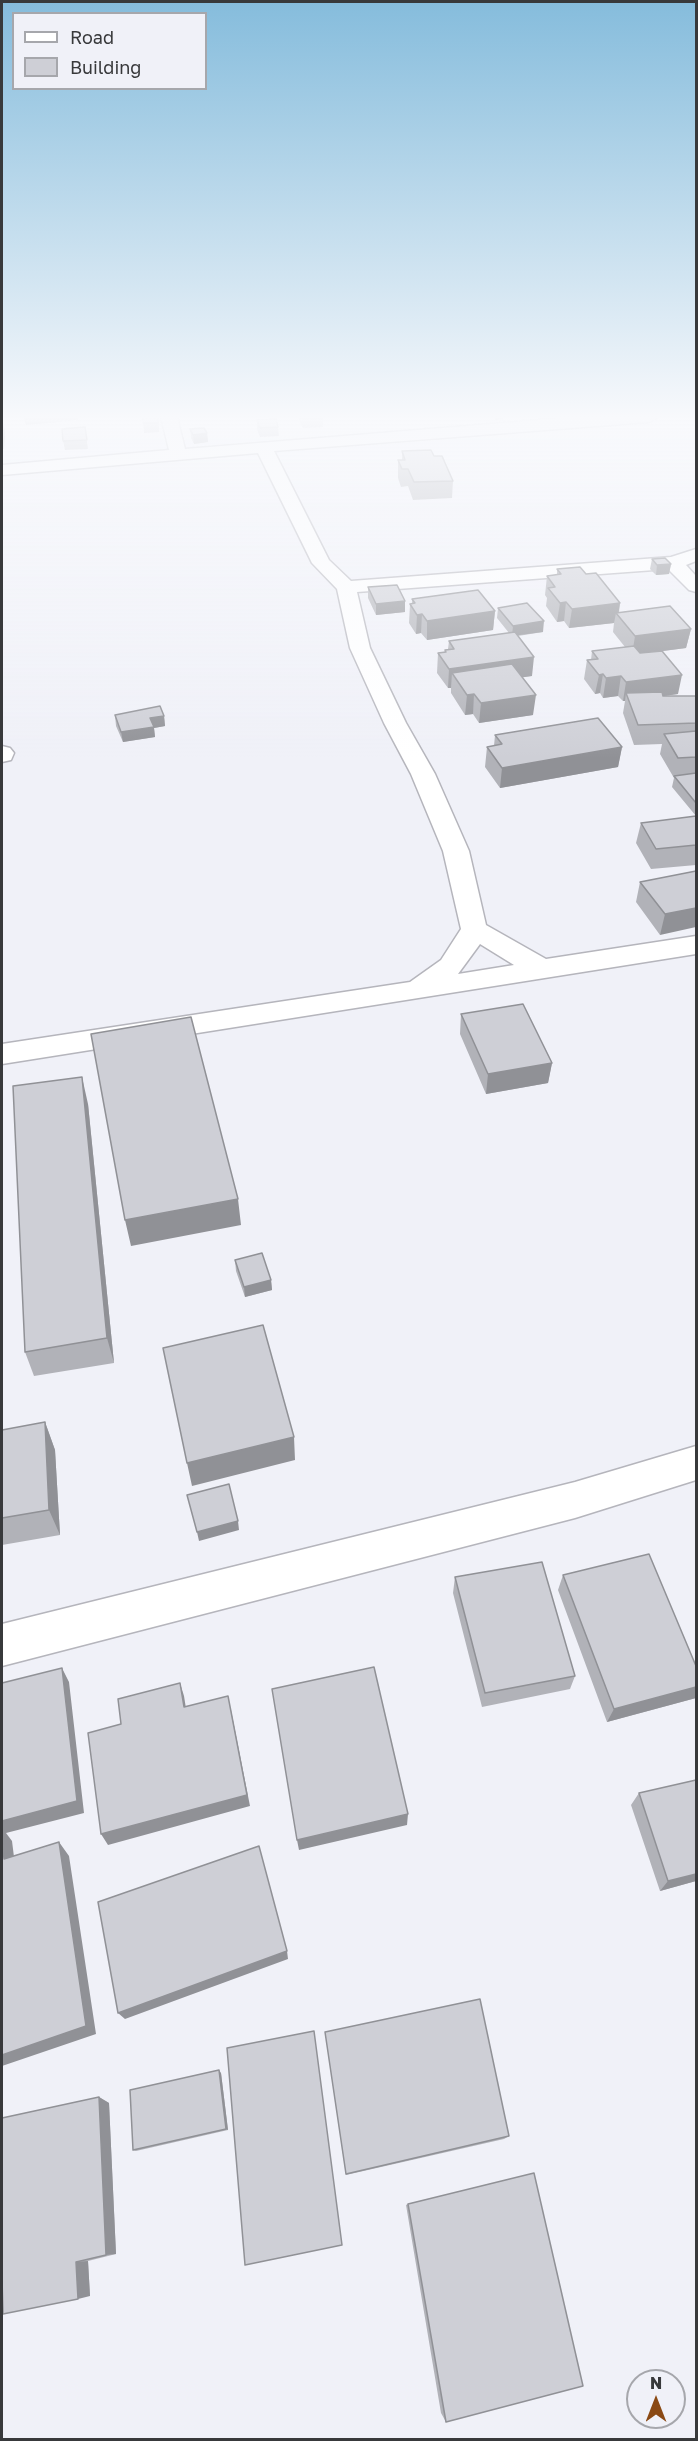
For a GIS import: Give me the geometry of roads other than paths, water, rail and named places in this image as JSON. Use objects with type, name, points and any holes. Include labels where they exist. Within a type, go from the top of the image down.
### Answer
[{"type":"street","points":[[306,531],[321,562],[346,587],[360,648],[394,723],[423,774],[456,851],[474,929],[452,966],[418,990]]},
{"type":"street","points":[[346,587],[673,563],[696,555]]},
{"type":"street","points":[[673,563],[696,586]]},
{"type":"street","points":[[474,929],[540,968]]},
{"type":"street","points":[[2,1054],[696,945]]},
{"type":"street","points":[[2,1646],[575,1500],[696,1463]]}]
